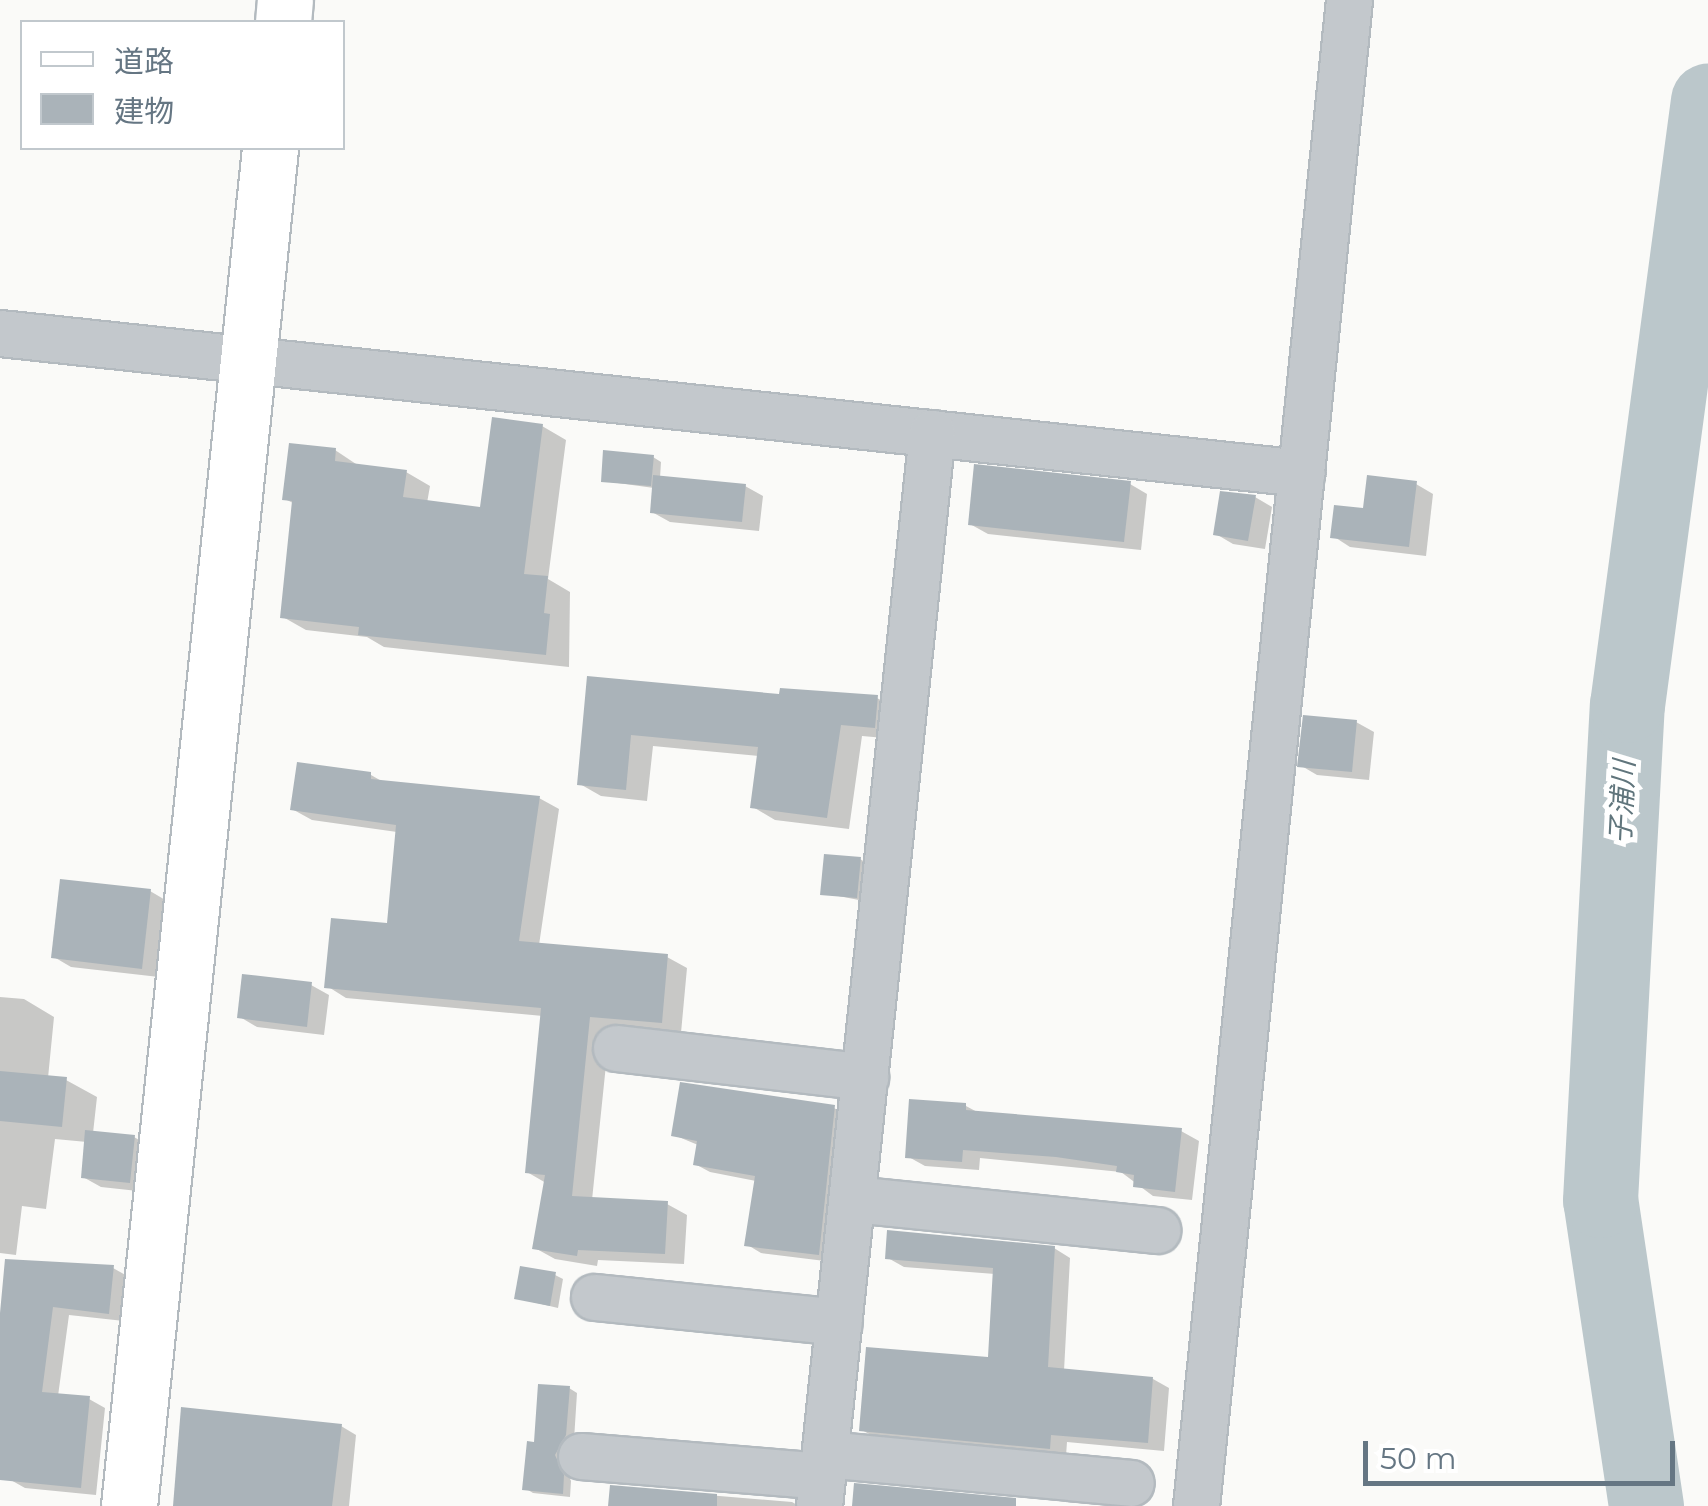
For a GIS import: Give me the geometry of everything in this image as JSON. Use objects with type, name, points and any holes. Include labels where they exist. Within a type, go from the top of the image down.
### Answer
[{"type":"street","points":[[1196,1506],[1348,0]]},
{"type":"street","points":[[128,1506],[270,150]]},
{"type":"street","points":[[0,333],[1301,473]]},
{"type":"street","points":[[822,1479],[932,433]]},
{"type":"street","points":[[616,1048],[865,1076]]},
{"type":"street","points":[[852,1200],[1157,1230]]},
{"type":"street","points":[[594,1297],[839,1322]]},
{"type":"street","points":[[582,1456],[822,1479],[1131,1483]]},
{"type":"building","points":[[492,417],[543,424],[524,574],[548,576],[544,613],[550,614],[546,655],[358,635],[359,627],[280,618],[292,501],[282,500],[289,443],[336,448],[335,461],[407,470],[403,497],[480,507]]},
{"type":"building","points":[[603,450],[654,455],[651,486],[601,482]]},
{"type":"building","points":[[974,464],[1131,481],[1124,542],[968,525]]},
{"type":"building","points":[[653,475],[746,484],[742,522],[650,513]]},
{"type":"building","points":[[1367,475],[1417,481],[1409,547],[1330,538],[1334,505],[1363,508]]},
{"type":"building","points":[[1220,491],[1256,495],[1248,541],[1213,535]]},
{"type":"building","points":[[587,676],[779,694],[780,688],[878,695],[875,728],[841,725],[827,818],[750,808],[758,747],[631,735],[626,790],[577,785]]},
{"type":"building","points":[[1303,715],[1357,720],[1352,772],[1297,767]]},
{"type":"building","points":[[297,762],[371,772],[371,779],[540,796],[519,941],[668,954],[662,1023],[590,1017],[572,1196],[668,1201],[665,1254],[578,1250],[577,1256],[532,1249],[545,1175],[525,1173],[541,1008],[324,988],[331,918],[387,923],[396,825],[290,810]]},
{"type":"building","points":[[824,854],[861,857],[857,898],[820,895]]},
{"type":"building","points":[[60,879],[151,889],[142,969],[51,958]]},
{"type":"building","points":[[242,974],[312,982],[307,1027],[237,1018]]},
{"type":"building","points":[[0,1071],[67,1077],[62,1127],[0,1121]]},
{"type":"building","points":[[680,1082],[835,1105],[819,1255],[744,1246],[755,1176],[693,1165],[697,1141],[671,1136]]},
{"type":"building","points":[[909,1099],[966,1103],[966,1110],[1182,1128],[1175,1192],[1133,1187],[1134,1175],[1116,1172],[1117,1166],[1056,1157],[963,1150],[962,1162],[905,1158]]},
{"type":"building","points":[[85,1130],[135,1135],[130,1183],[81,1178]]},
{"type":"building","points":[[887,1230],[1055,1246],[1048,1367],[1153,1377],[1148,1443],[1051,1435],[1050,1449],[859,1431],[866,1347],[988,1357],[993,1268],[885,1259]]},
{"type":"building","points":[[5,1259],[114,1265],[109,1314],[53,1307],[42,1392],[90,1396],[81,1488],[0,1480],[0,1313]]},
{"type":"building","points":[[520,1266],[556,1272],[550,1306],[514,1299]]},
{"type":"building","points":[[538,1384],[570,1386],[566,1435],[555,1455],[564,1475],[563,1494],[522,1490],[527,1441],[534,1442]]},
{"type":"building","points":[[181,1407],[342,1424],[332,1506],[173,1506]]},
{"type":"building","points":[[854,1483],[1016,1498],[1016,1506],[852,1506]]},
{"type":"building","points":[[610,1485],[717,1494],[717,1506],[608,1506]]},
{"type":"waterway","name":"子浦川","points":[[1646,1506],[1600,1200],[1627,705],[1708,100]]}]
